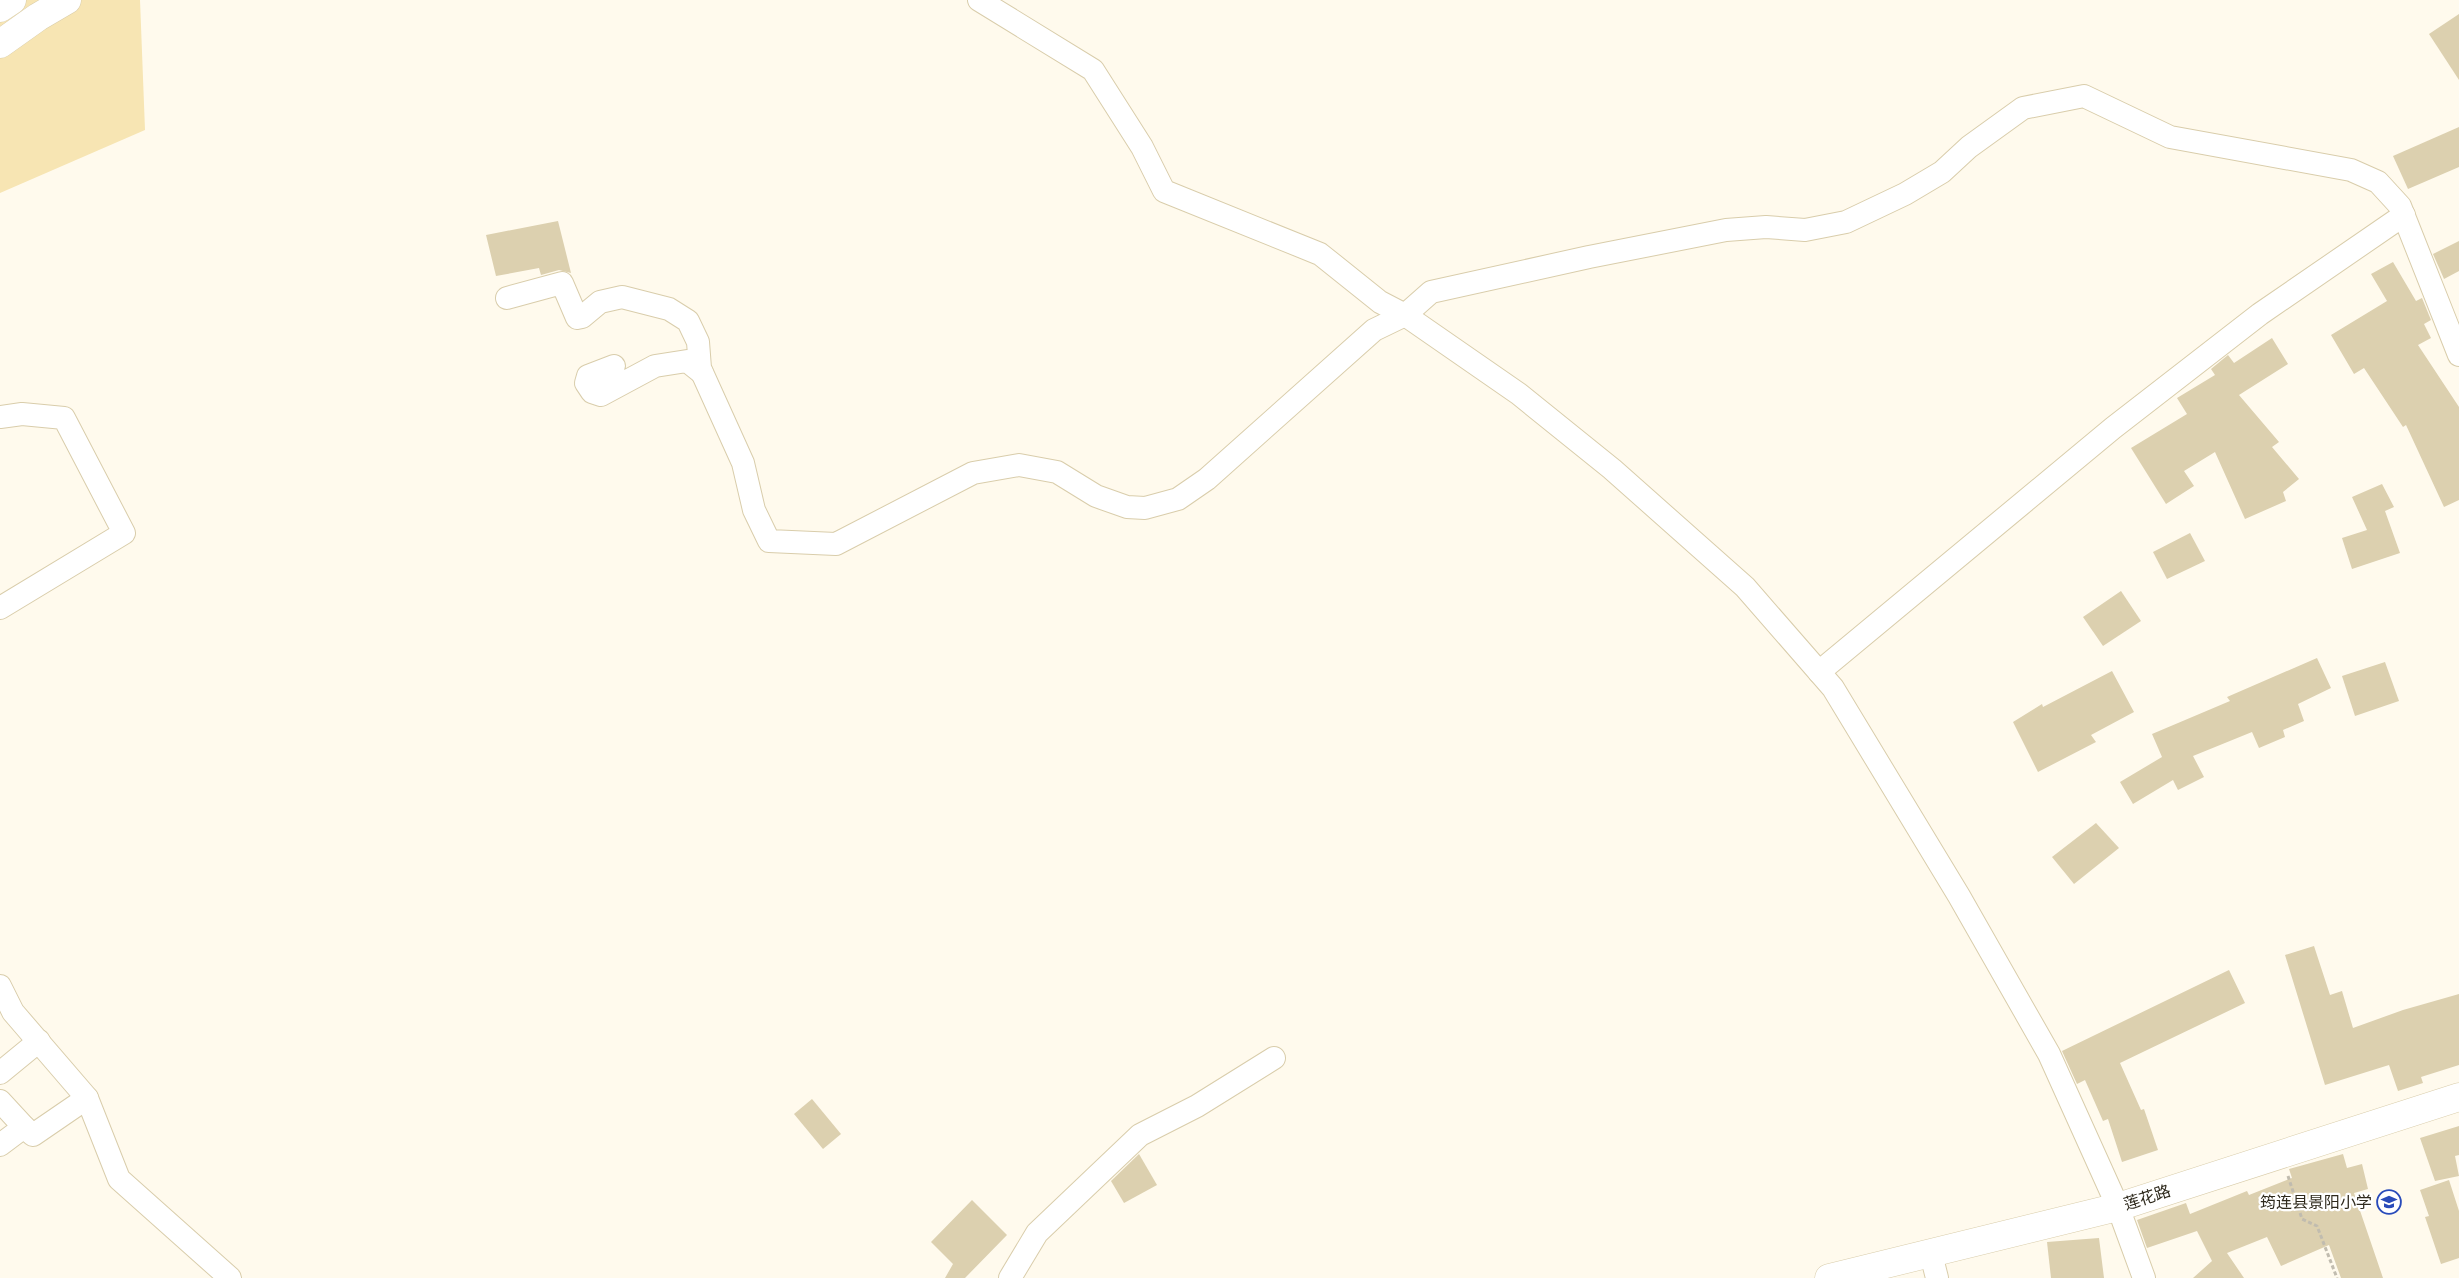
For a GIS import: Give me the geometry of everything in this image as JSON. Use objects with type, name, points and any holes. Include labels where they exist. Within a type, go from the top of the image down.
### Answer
[{"type":"main road","points":[[0,8],[12,0]]},
{"type":"main road","points":[[0,44],[38,17],[67,0]]},
{"type":"main road","name":"莲花路","points":[[1829,1278],[1934,1266],[2459,1097]]},
{"type":"street","points":[[979,0],[1093,70],[1142,147],[1164,191],[1320,254],[1380,302],[1405,315],[1519,394],[1612,469],[1745,587],[1833,688],[1904,802],[2049,1054],[2118,1207],[2144,1278]]},
{"type":"street","points":[[507,298],[562,283],[576,318],[582,317],[600,302],[622,297],[669,310],[688,322],[698,342],[702,373],[743,463],[754,510],[769,541],[836,544],[973,473],[1019,465],[1057,472],[1096,496],[1127,507],[1145,508],[1178,498],[1207,479],[1374,330],[1405,315],[1431,292],[1589,257],[1726,230],[1766,227],[1805,230],[1846,222],[1905,194],[1942,172],[1969,147],[2023,108],[2084,96],[2170,137],[2351,170],[2378,182],[2400,206],[2459,355]]},
{"type":"street","points":[[1819,672],[2113,428],[2260,314],[2404,215]]},
{"type":"street","points":[[614,366],[588,376],[586,383],[592,392],[601,395],[655,366],[687,361],[702,373]]},
{"type":"street","points":[[0,417],[22,414],[64,418],[124,533],[0,608]]},
{"type":"street","points":[[0,986],[13,1012],[87,1098],[119,1179],[230,1278]]},
{"type":"street","points":[[0,1073],[39,1041]]},
{"type":"street","points":[[1010,1278],[1037,1233],[1101,1169],[1140,1135],[1196,1106],[1274,1058]]},
{"type":"street","points":[[0,1102],[32,1135],[87,1098]]},
{"type":"street","points":[[0,1145],[24,1127]]},
{"type":"path","points":[[2281,1154],[2302,1220],[2316,1226],[2337,1278]]},
{"type":"shaded area","points":[[0,0],[140,0],[145,130],[0,193]]},
{"type":"building","points":[[2459,14],[2459,80],[2429,34]]},
{"type":"building","points":[[2459,127],[2459,167],[2408,189],[2393,156]]},
{"type":"building","points":[[558,221],[571,273],[559,270],[541,275],[539,268],[496,276],[486,235]]},
{"type":"building","points":[[2459,241],[2459,271],[2444,279],[2433,254]]},
{"type":"building","points":[[2393,262],[2416,301],[2422,298],[2431,320],[2424,324],[2431,338],[2418,345],[2459,407],[2459,500],[2444,507],[2406,425],[2403,427],[2364,368],[2354,374],[2331,335],[2387,301],[2371,274]]},
{"type":"building","points":[[2272,338],[2288,364],[2239,395],[2279,442],[2272,447],[2299,479],[2283,492],[2286,501],[2245,519],[2215,452],[2184,471],[2194,486],[2166,504],[2131,448],[2187,414],[2177,398],[2215,375],[2211,369],[2228,355],[2234,363]]},
{"type":"building","points":[[2382,484],[2394,507],[2385,511],[2400,553],[2352,569],[2342,538],[2367,530],[2352,497]]},
{"type":"building","points":[[2190,533],[2205,561],[2167,579],[2153,552]]},
{"type":"building","points":[[2121,591],[2141,621],[2103,646],[2083,617]]},
{"type":"building","points":[[2317,658],[2331,688],[2298,704],[2304,721],[2283,730],[2285,737],[2259,748],[2252,732],[2193,756],[2204,777],[2178,790],[2173,780],[2133,804],[2120,782],[2162,757],[2152,734],[2230,701],[2227,697]]},
{"type":"building","points":[[2385,662],[2399,701],[2355,716],[2342,676]]},
{"type":"building","points":[[2112,671],[2134,712],[2091,735],[2096,742],[2038,772],[2013,722],[2042,704],[2043,707]]},
{"type":"building","points":[[2096,823],[2119,848],[2074,884],[2052,857]]},
{"type":"building","points":[[2314,946],[2330,995],[2342,991],[2353,1028],[2403,1010],[2459,994],[2459,1065],[2421,1077],[2423,1083],[2398,1091],[2389,1065],[2325,1085],[2285,955]]},
{"type":"building","points":[[2229,970],[2245,1003],[2120,1063],[2141,1110],[2144,1109],[2158,1150],[2122,1162],[2108,1119],[2103,1121],[2085,1080],[2077,1084],[2062,1051]]},
{"type":"building","points":[[812,1099],[841,1134],[823,1149],[794,1114]]},
{"type":"building","points":[[2459,1126],[2459,1155],[2455,1156],[2459,1176],[2435,1181],[2420,1138]]},
{"type":"building","points":[[1139,1154],[1157,1185],[1124,1203],[1111,1181]]},
{"type":"building","points":[[2343,1154],[2347,1168],[2362,1164],[2368,1189],[2354,1193],[2383,1278],[2341,1278],[2329,1245],[2281,1266],[2267,1237],[2227,1253],[2244,1278],[2193,1278],[2212,1261],[2197,1231],[2147,1248],[2137,1220],[2186,1203],[2190,1214],[2247,1191],[2249,1195],[2292,1178],[2289,1169]]},
{"type":"building","points":[[2449,1180],[2459,1211],[2459,1258],[2441,1264],[2425,1217],[2429,1216],[2420,1190]]},
{"type":"building","points":[[972,1200],[1007,1235],[965,1278],[945,1278],[953,1264],[931,1242]]},
{"type":"building","points":[[2099,1238],[2104,1278],[2051,1278],[2047,1242]]},
{"type":"place","name":"筠连县景阳小学","points":[[2389,1202]]}]
